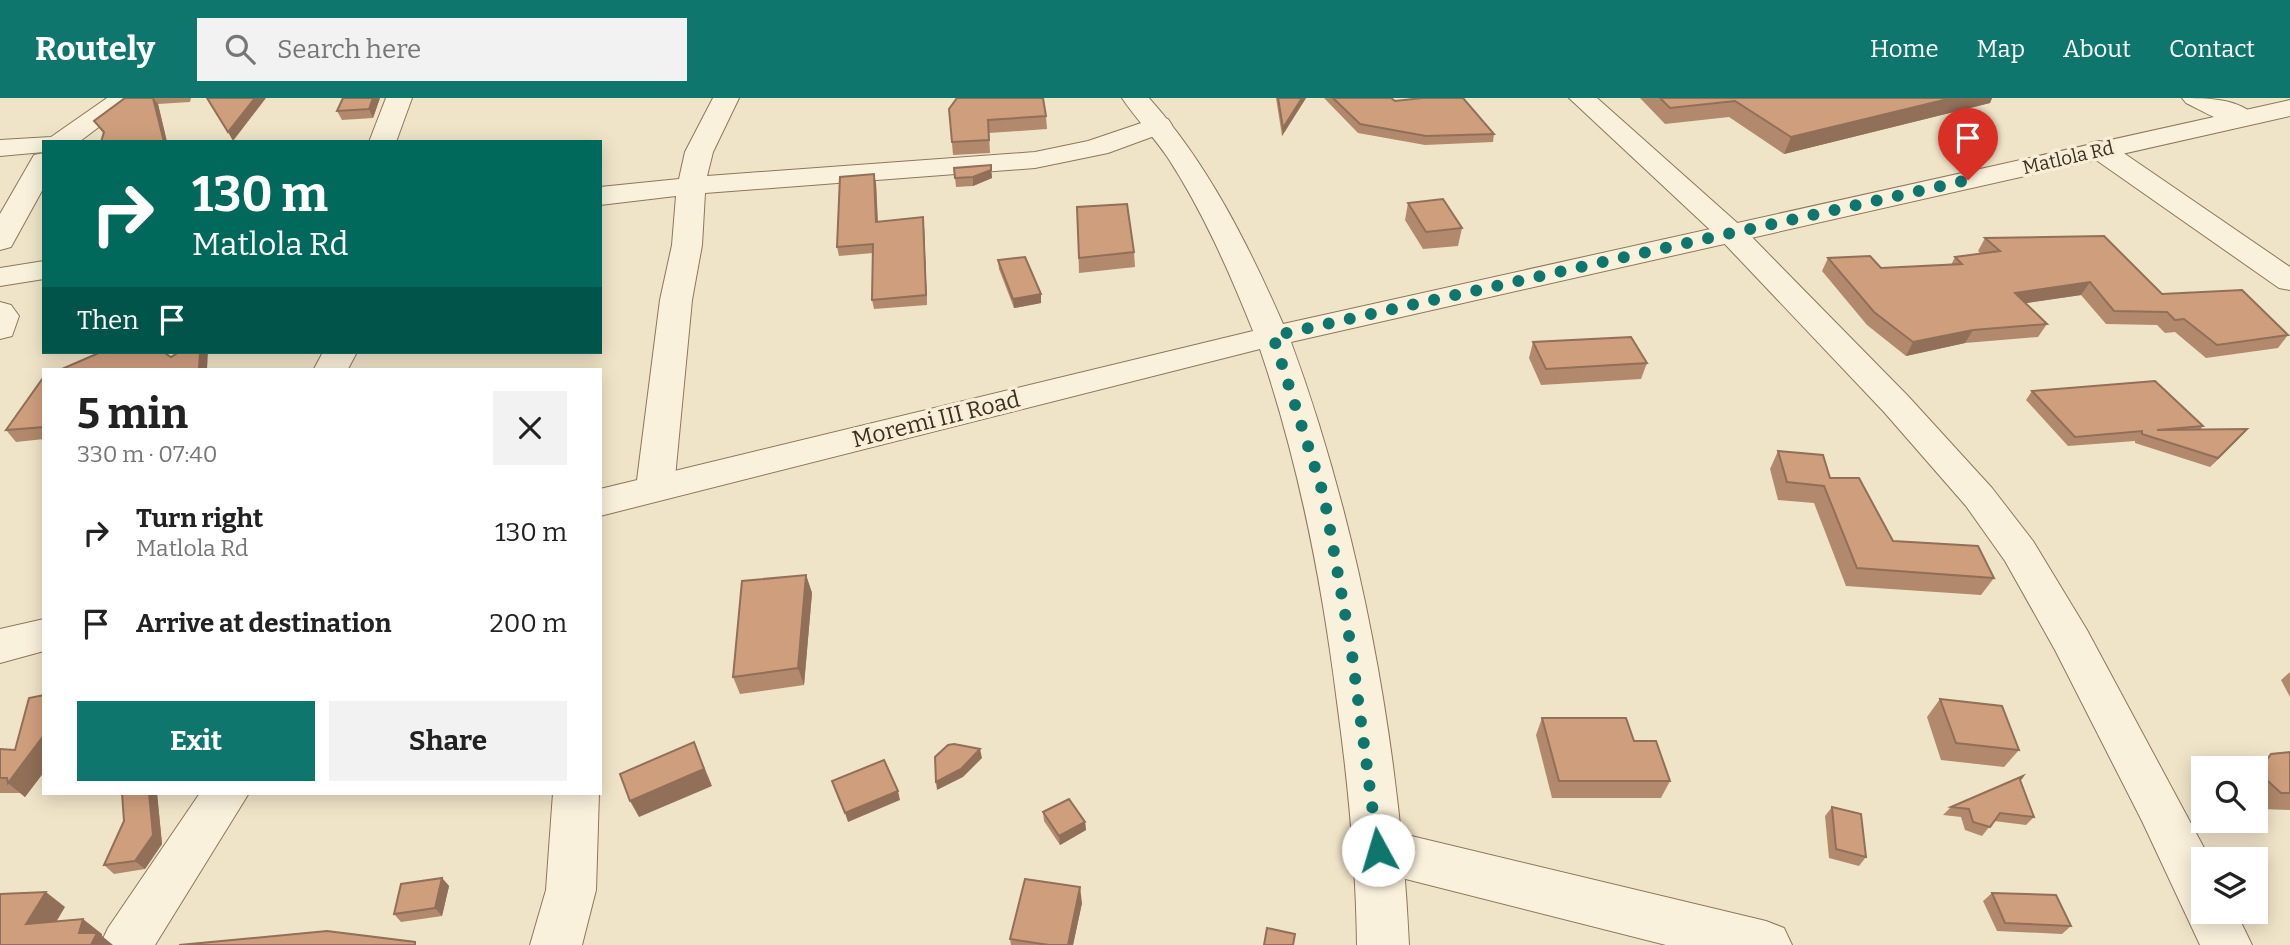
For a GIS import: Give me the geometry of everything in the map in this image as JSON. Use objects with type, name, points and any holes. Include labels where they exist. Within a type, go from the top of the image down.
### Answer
[{"type":"street","points":[[64,140],[124,98]]},
{"type":"street","points":[[383,140],[399,98]]},
{"type":"street","points":[[655,488],[676,300],[687,245],[691,186],[699,152],[726,98]]},
{"type":"street","points":[[1582,98],[1732,234],[1896,404],[1979,497],[2020,551],[2134,760],[2191,873]]},
{"type":"street","points":[[2195,98],[2243,118]]},
{"type":"street","name":"Matlola Rd","points":[[1273,336],[2290,108]]},
{"type":"street","points":[[602,196],[691,186],[1069,156],[1108,145],[1147,111],[1205,196],[1242,262],[1273,336],[1324,496],[1351,647],[1378,850],[1383,945]]},
{"type":"street","points":[[0,148],[42,144]]},
{"type":"street","points":[[2099,149],[2290,281]]},
{"type":"street","points":[[0,241],[42,165]]},
{"type":"street","points":[[0,278],[42,270]]},
{"type":"street","points":[[0,312],[3,316],[0,329]]},
{"type":"street","name":"Moremi III Road","points":[[602,501],[1273,336]]},
{"type":"street","points":[[0,646],[42,636]]},
{"type":"street","points":[[126,945],[225,795]]},
{"type":"street","points":[[556,945],[567,919],[576,838],[576,795]]},
{"type":"street","points":[[1378,850],[1766,945]]},
{"type":"street","points":[[2216,924],[2227,945]]},
{"type":"building","points":[[125,98],[153,98],[164,140],[102,140],[104,132],[94,121]]},
{"type":"building","points":[[207,98],[255,98],[228,132]]},
{"type":"building","points":[[343,98],[373,98],[369,109],[337,111]]},
{"type":"building","points":[[957,98],[1043,98],[1046,116],[988,120],[989,140],[952,142],[949,109]]},
{"type":"building","points":[[1278,98],[1302,98],[1283,128]]},
{"type":"building","points":[[1333,98],[1391,98],[1395,101],[1463,98],[1494,134],[1426,136],[1360,124]]},
{"type":"building","points":[[1660,98],[1952,98],[1791,137],[1735,101],[1670,108]]},
{"type":"building","points":[[991,165],[991,170],[973,177],[955,178],[954,168]]},
{"type":"building","points":[[874,174],[876,222],[923,217],[926,295],[872,300],[873,244],[837,247],[840,177]]},
{"type":"building","points":[[1443,199],[1462,228],[1426,232],[1408,203]]},
{"type":"building","points":[[1127,204],[1134,252],[1079,258],[1077,207]]},
{"type":"building","points":[[2104,236],[2162,294],[2242,290],[2288,335],[2217,345],[2184,319],[2175,320],[2167,312],[2114,311],[2090,282],[2015,293],[2047,324],[1973,330],[1913,342],[1874,312],[1828,258],[1870,256],[1881,268],[1962,264],[1955,257],[2000,251],[1985,238]]},
{"type":"building","points":[[1025,257],[1041,294],[1013,299],[998,260]]},
{"type":"building","points":[[1631,337],[1647,363],[1546,369],[1533,342]]},
{"type":"building","points":[[96,354],[166,354],[171,357],[176,354],[200,354],[199,368],[64,368]]},
{"type":"building","points":[[42,379],[42,427],[6,430]]},
{"type":"building","points":[[2155,381],[2203,426],[2157,430],[2247,429],[2218,458],[2142,434],[2142,431],[2075,437],[2032,391]]},
{"type":"building","points":[[1778,451],[1823,455],[1830,478],[1859,478],[1893,541],[1978,546],[1994,578],[1857,568],[1824,486],[1787,482]]},
{"type":"building","points":[[806,575],[798,668],[733,677],[742,581]]},
{"type":"building","points":[[42,695],[42,738],[8,783],[7,778],[0,778],[0,749],[15,750],[29,698]]},
{"type":"building","points":[[1940,699],[2002,706],[2019,750],[1956,743]]},
{"type":"building","points":[[1542,718],[1626,718],[1634,741],[1656,741],[1670,781],[1559,781]]},
{"type":"building","points":[[694,742],[704,769],[630,801],[620,774]]},
{"type":"building","points":[[948,745],[980,749],[961,769],[936,782],[935,757]]},
{"type":"building","points":[[2290,752],[2290,793],[2281,793],[2268,781],[2268,758],[2271,754]]},
{"type":"building","points":[[884,760],[898,791],[845,813],[832,781]]},
{"type":"building","points":[[2023,776],[2020,780],[2034,817],[2000,813],[1990,827],[1973,822],[1969,809],[1951,807]]},
{"type":"building","points":[[122,795],[149,795],[153,835],[135,861],[104,865],[124,821]]},
{"type":"building","points":[[1069,799],[1085,822],[1059,836],[1043,812]]},
{"type":"building","points":[[1832,807],[1861,814],[1866,857],[1836,849]]},
{"type":"building","points":[[442,878],[435,908],[394,914],[401,884]]},
{"type":"building","points":[[1025,879],[1080,887],[1068,945],[1010,939]]},
{"type":"building","points":[[46,892],[26,924],[83,919],[79,933],[97,933],[91,945],[0,945],[0,894]]},
{"type":"building","points":[[1992,893],[2056,895],[2071,926],[2005,923]]},
{"type":"building","points":[[1267,928],[1295,934],[1293,945],[1264,945]]},
{"type":"building","points":[[327,931],[415,942],[415,945],[179,945]]},
{"type":"route","points":[[1378,850],[1359,696],[1324,496],[1273,336],[1968,180]]}]
